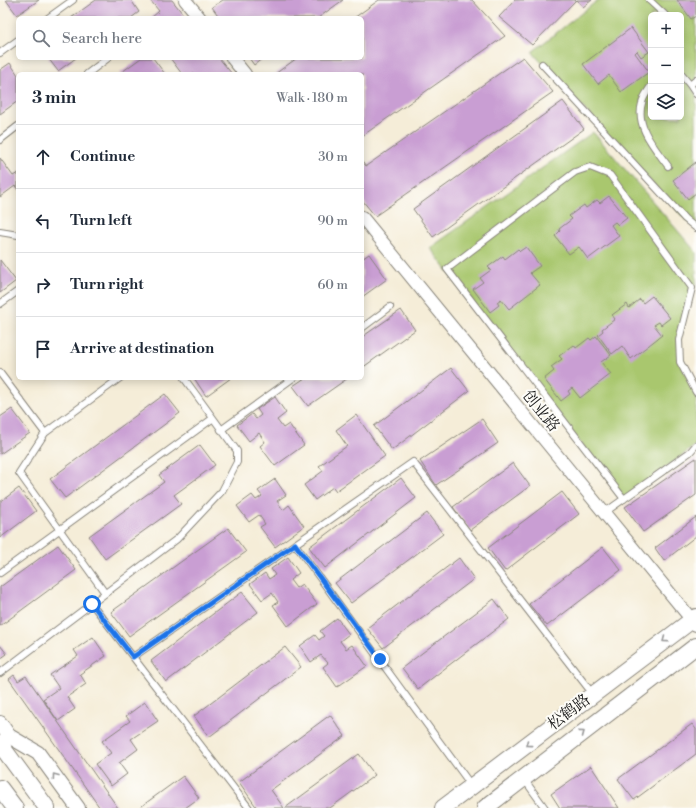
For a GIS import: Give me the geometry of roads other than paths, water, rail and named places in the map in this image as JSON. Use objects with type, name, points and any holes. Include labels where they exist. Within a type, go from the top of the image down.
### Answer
[{"type":"main road","name":"松鹤路","points":[[443,808],[593,694],[695,621]]},
{"type":"main road","name":"松鹤路","points":[[485,808],[696,646]]},
{"type":"main road","points":[[0,744],[47,808]]},
{"type":"main road","points":[[0,788],[15,808]]},
{"type":"street","points":[[185,0],[198,16]]},
{"type":"street","points":[[234,60],[244,72]]},
{"type":"street","name":"创业路","points":[[364,219],[604,513],[695,621]]},
{"type":"street","points":[[0,723],[9,736],[38,753],[78,808]]},
{"type":"lane","points":[[51,16],[73,0]]},
{"type":"lane","points":[[649,0],[662,12]]},
{"type":"lane","points":[[0,53],[16,41]]},
{"type":"lane","points":[[90,72],[105,60]]},
{"type":"lane","points":[[542,64],[684,219],[696,228]]},
{"type":"lane","points":[[684,78],[696,94]]},
{"type":"lane","points":[[690,85],[696,80]]},
{"type":"lane","points":[[648,91],[642,102],[641,119],[648,138],[668,166]]},
{"type":"lane","points":[[0,140],[16,128]]},
{"type":"lane","points":[[624,499],[447,269],[575,172],[590,167],[610,175],[692,288],[679,340],[680,362],[696,392]]},
{"type":"lane","points":[[0,232],[16,235]]},
{"type":"lane","points":[[0,304],[16,292]]},
{"type":"lane","points":[[364,326],[390,307]]},
{"type":"lane","points":[[0,373],[45,433]]},
{"type":"lane","points":[[105,593],[19,473],[45,433],[117,380]]},
{"type":"lane","points":[[0,673],[177,538],[222,491],[237,462],[236,451],[185,380]]},
{"type":"lane","points":[[221,430],[290,380]]},
{"type":"lane","points":[[0,573],[212,419]]},
{"type":"lane","points":[[604,513],[690,452],[696,445]]},
{"type":"lane","points":[[133,657],[413,462],[593,694]]},
{"type":"lane","points":[[295,544],[472,786]]},
{"type":"lane","points":[[92,604],[249,808]]},
{"type":"lane","points":[[524,778],[545,808]]}]
